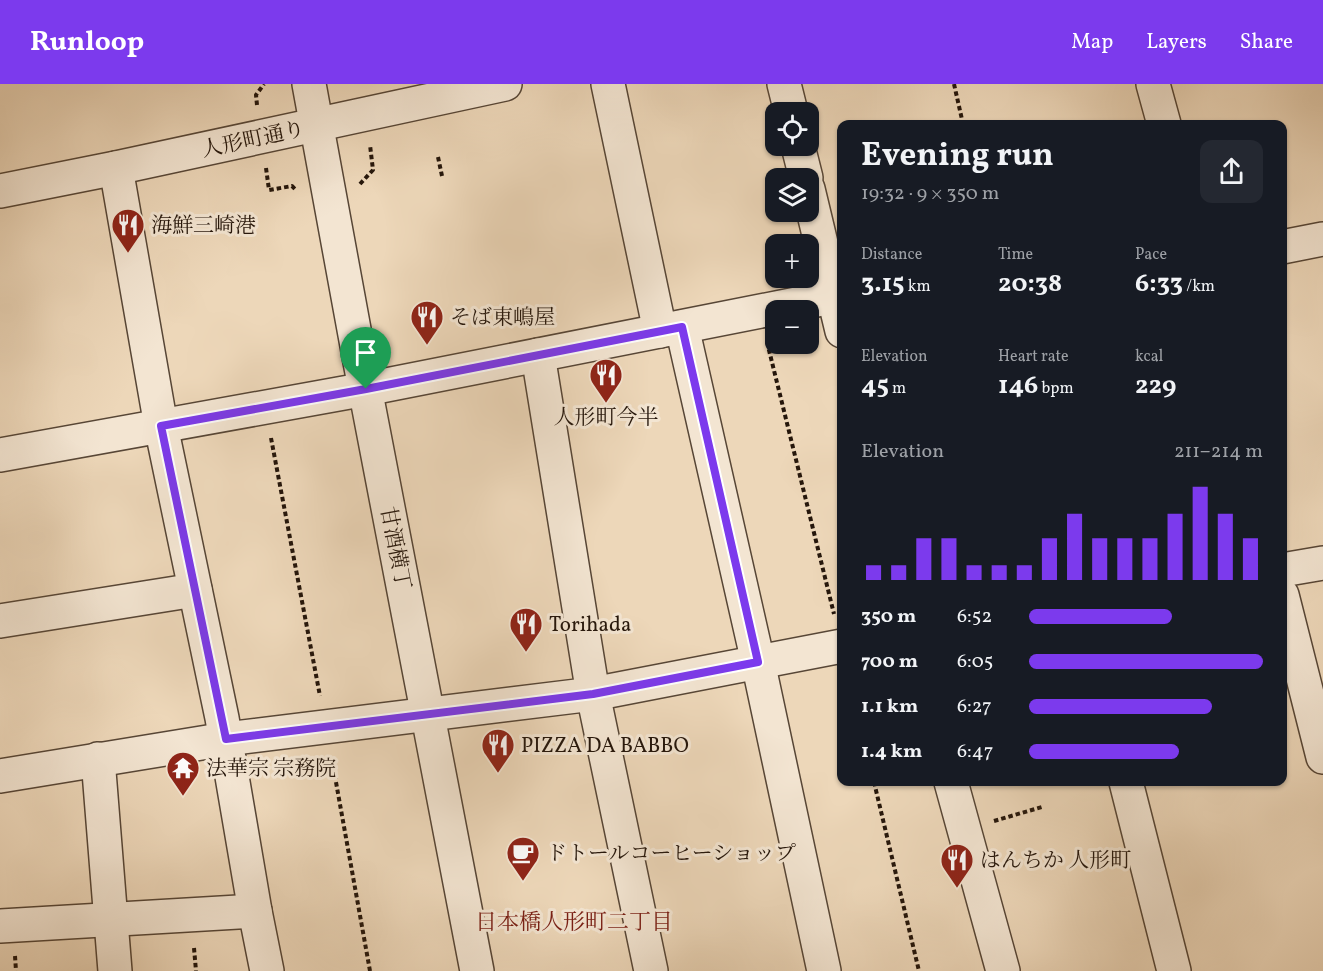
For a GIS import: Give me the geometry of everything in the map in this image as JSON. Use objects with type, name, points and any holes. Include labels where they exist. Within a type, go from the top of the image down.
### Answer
[{"type":"street","name":"甘酒横丁","points":[[309,84],[477,971]]},
{"type":"street","name":"人形町通り","points":[[0,191],[316,125],[462,89],[505,84]]},
{"type":"street","points":[[608,84],[758,662],[824,971]]},
{"type":"street","points":[[784,84],[788,102]]},
{"type":"street","points":[[1153,84],[1163,120]]},
{"type":"street","points":[[117,168],[161,426],[226,739],[267,971]]},
{"type":"street","points":[[0,455],[366,389],[837,296],[817,222]]},
{"type":"street","points":[[1287,246],[1323,239]]},
{"type":"street","points":[[538,355],[593,694],[651,971]]},
{"type":"street","points":[[1287,569],[1323,563]]},
{"type":"street","points":[[0,621],[195,590]]},
{"type":"street","points":[[1287,615],[1323,757]]},
{"type":"street","points":[[0,776],[226,739],[593,694],[758,662],[837,635]]},
{"type":"street","points":[[98,759],[115,971]]},
{"type":"street","points":[[952,786],[1003,971]]},
{"type":"street","points":[[1127,786],[1174,971]]},
{"type":"street","points":[[0,926],[255,911]]},
{"type":"path","points":[[954,84],[962,120]]},
{"type":"path","points":[[438,158],[442,176]]},
{"type":"path","points":[[760,311],[837,626]]},
{"type":"path","points":[[265,408],[370,971]]},
{"type":"path","points":[[875,786],[919,971]]},
{"type":"path","points":[[964,829],[1042,807]]},
{"type":"place","name":"海鮮三崎港","points":[[128,254]]},
{"type":"place","name":"そば東嶋屋","points":[[427,346]]},
{"type":"place","name":"人形町今半","points":[[606,404]]},
{"type":"place","name":"Torihada","points":[[526,653]]},
{"type":"place","name":"PIZZA DA BABBO","points":[[498,774]]},
{"type":"place","name":"法華宗 宗務院","points":[[183,797]]},
{"type":"place","name":"ドトールコーヒーショップ","points":[[523,882]]},
{"type":"place","name":"はんちか 人形町","points":[[957,889]]},
{"type":"district","name":"日本橋人形町二丁目","points":[[574,921]]},
{"type":"route","points":[[682,327],[758,662],[593,694],[226,739],[161,426],[366,389],[682,327]]}]
